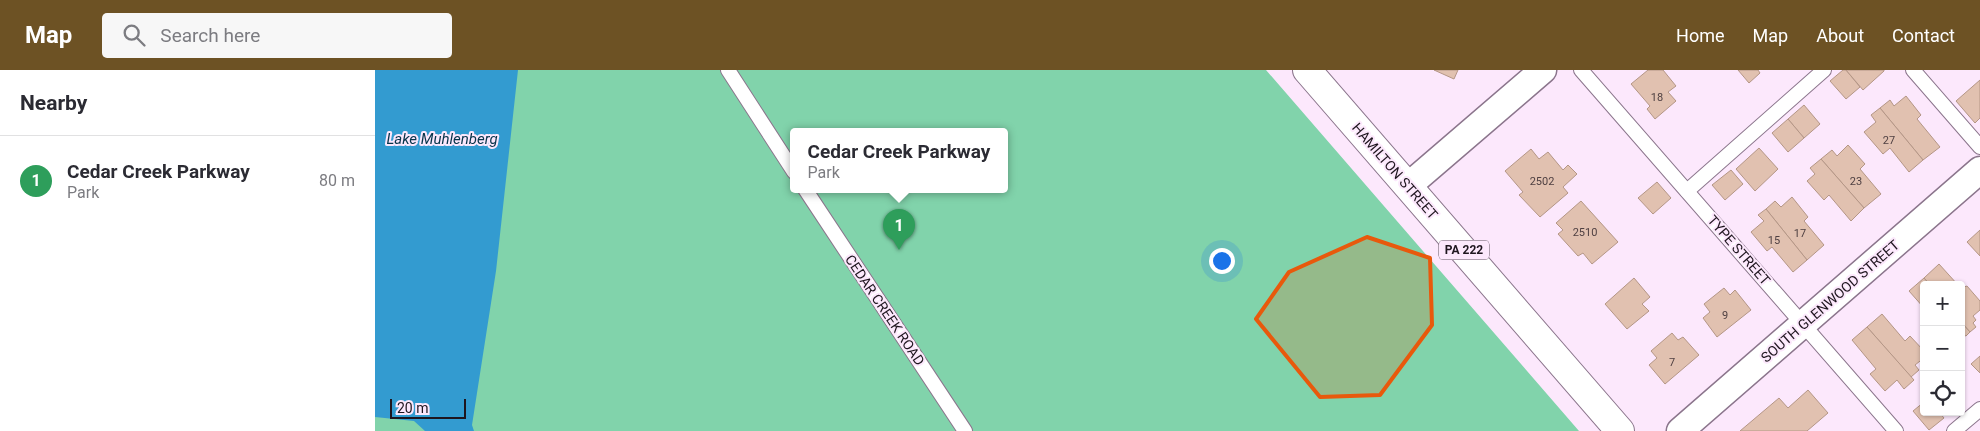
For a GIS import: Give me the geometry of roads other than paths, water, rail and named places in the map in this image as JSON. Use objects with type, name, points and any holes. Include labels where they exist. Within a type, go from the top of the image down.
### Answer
[{"type":"main road","name":"HAMILTON STREET","points":[[1307,70],[1620,431]]},
{"type":"street","points":[[1408,186],[1543,70]]},
{"type":"street","name":"SOUTH GLENWOOD STREET","points":[[1680,431],[1980,170]]},
{"type":"lane","points":[[728,70],[790,166]]},
{"type":"lane","name":"TYPE STREET","points":[[1581,70],[1896,431]]},
{"type":"lane","points":[[1687,191],[1824,70]]},
{"type":"lane","points":[[1913,70],[1980,147]]},
{"type":"lane","name":"CEDAR CREEK ROAD","points":[[808,193],[965,431]]},
{"type":"lane","points":[[1953,431],[1980,408]]},
{"type":"water","name":"Lake Muhlenberg","points":[[375,70],[518,70],[496,271],[472,425],[474,431],[425,431],[414,421],[375,417]]},
{"type":"place","name":"Cedar Creek Parkway","points":[[899,250]]}]
